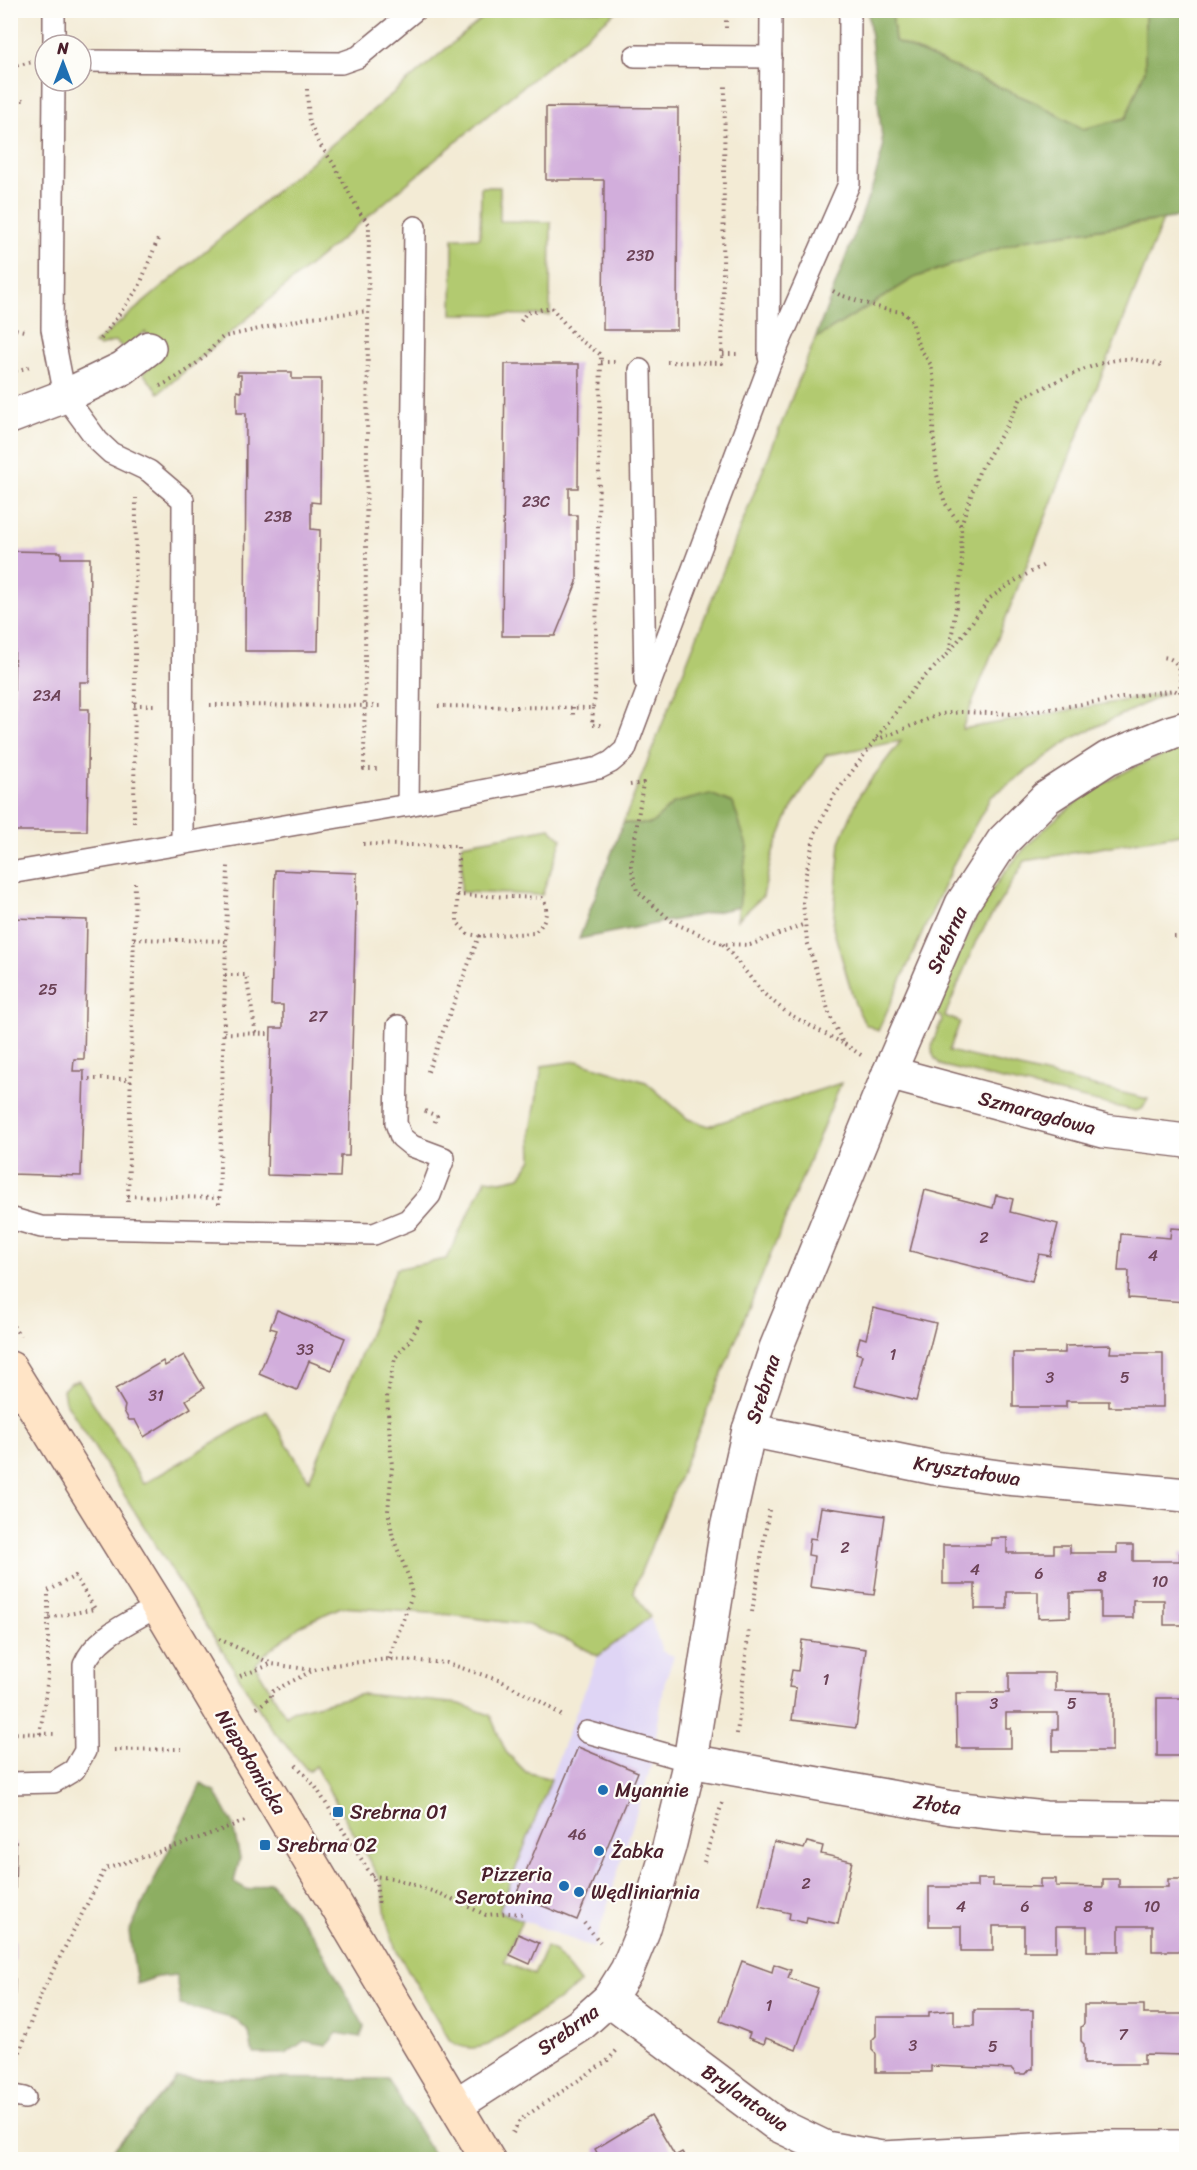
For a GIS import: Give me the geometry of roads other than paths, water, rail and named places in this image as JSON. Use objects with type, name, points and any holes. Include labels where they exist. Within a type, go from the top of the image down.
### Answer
[{"type":"main road","name":"Niepołomicka","points":[[10,1368],[158,1606],[488,2160]]},
{"type":"street","points":[[10,417],[65,396],[123,368],[149,348]]},
{"type":"street","name":"Srebrna","points":[[456,2105],[579,2026],[609,1999],[627,1970],[643,1931],[669,1846],[690,1761],[727,1528],[749,1430],[776,1348],[889,1073],[962,904],[1003,840],[1046,798],[1108,758],[1186,728]]},
{"type":"street","name":"Szmaragdowa","points":[[889,1073],[1104,1131],[1186,1141]]},
{"type":"street","name":"Kryształowa","points":[[749,1430],[934,1468],[982,1475],[1186,1495]]},
{"type":"street","name":"Złota","points":[[690,1761],[952,1808],[1045,1818],[1186,1820]]},
{"type":"street","name":"Brylantowa","points":[[609,1999],[776,2124],[826,2148],[882,2158],[1089,2147],[1186,2147]]},
{"type":"lane","points":[[54,10],[54,33]]},
{"type":"lane","points":[[93,61],[340,63],[358,57],[415,10]]},
{"type":"lane","points":[[769,366],[771,10]]},
{"type":"lane","points":[[10,873],[408,805],[598,768],[611,762],[625,750],[769,366],[849,184],[850,10]]},
{"type":"lane","points":[[635,56],[771,57]]},
{"type":"lane","points":[[54,93],[52,329],[65,396],[98,441],[111,453],[149,471],[183,500],[182,843]]},
{"type":"lane","points":[[408,805],[415,227]]},
{"type":"lane","points":[[640,370],[645,694]]},
{"type":"lane","points":[[10,1218],[41,1227],[374,1234],[408,1220],[430,1195],[444,1158],[412,1146],[401,1137],[396,1123],[398,1026]]},
{"type":"lane","points":[[10,1783],[54,1782],[74,1770],[85,1751],[84,1665],[89,1653],[98,1642],[158,1606]]},
{"type":"lane","points":[[587,1732],[690,1761]]},
{"type":"place","name":"Myannie","points":[[603,1790]]},
{"type":"place","name":"Srebrna 01","points":[[338,1812]]},
{"type":"place","name":"Srebrna 02","points":[[265,1845]]},
{"type":"place","name":"Żabka","points":[[599,1851]]},
{"type":"place","name":"Pizzeria Serotonina","points":[[564,1886]]},
{"type":"place","name":"Wędliniarnia","points":[[579,1892]]}]
